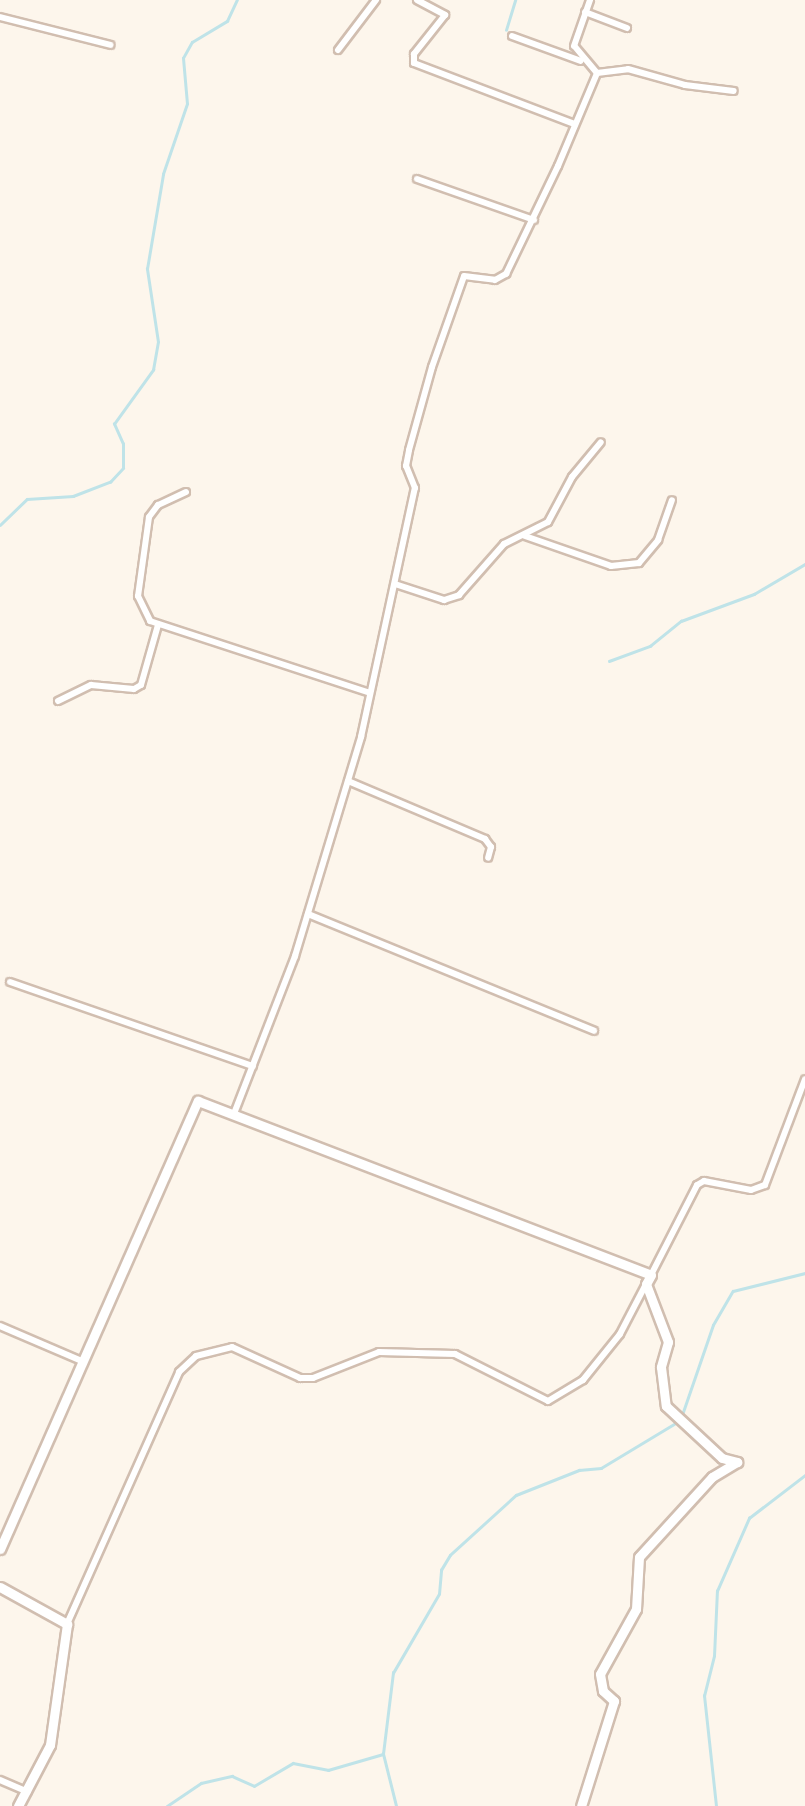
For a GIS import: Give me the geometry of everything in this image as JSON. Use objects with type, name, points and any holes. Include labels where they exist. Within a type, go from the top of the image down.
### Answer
[{"type":"street","points":[[338,50],[376,0]]},
{"type":"street","points":[[417,0],[445,15],[414,54],[414,62],[575,124]]},
{"type":"street","points":[[583,62],[574,46],[590,0]]},
{"type":"street","points":[[585,12],[627,28]]},
{"type":"street","points":[[0,17],[111,45]]},
{"type":"street","points":[[512,36],[583,62],[597,73],[628,69],[685,85],[734,91]]},
{"type":"street","points":[[236,1111],[308,914],[348,782],[415,488],[406,466],[409,450],[464,276],[501,279],[534,220],[597,73]]},
{"type":"street","points":[[417,179],[534,220]]},
{"type":"street","points":[[394,584],[452,600],[497,550],[525,536],[554,514],[572,477],[601,442]]},
{"type":"street","points":[[186,492],[158,505],[149,517],[138,596],[145,614],[158,625],[370,693]]},
{"type":"street","points":[[525,536],[611,566],[639,563],[654,548],[671,500]]},
{"type":"street","points":[[58,701],[91,685],[134,689],[141,685],[158,625]]},
{"type":"street","points":[[348,782],[485,839],[491,847],[488,858]]},
{"type":"street","points":[[308,914],[594,1031]]},
{"type":"street","points":[[10,982],[253,1066]]},
{"type":"street","points":[[18,1806],[50,1745],[67,1624],[179,1372],[197,1356],[232,1347],[300,1378],[313,1378],[379,1352],[455,1354],[548,1401],[583,1380],[620,1334],[697,1185],[704,1181],[751,1190],[765,1185],[805,1079]]},
{"type":"street","points":[[0,1549],[84,1362],[193,1107],[204,1099],[648,1280]]},
{"type":"street","points":[[581,1806],[614,1701],[599,1681],[609,1650],[636,1609],[637,1563],[712,1477],[737,1462],[722,1458],[666,1406],[661,1367],[667,1342],[648,1280]]},
{"type":"street","points":[[0,1326],[84,1362]]},
{"type":"street","points":[[0,1587],[67,1624]]},
{"type":"street","points":[[0,1780],[28,1791]]},
{"type":"waterway","points":[[0,525],[27,499],[73,496],[110,482],[123,468],[123,444],[114,424],[153,370],[158,342],[147,269],[163,174],[187,104],[183,58],[192,42],[227,21],[237,0]]},
{"type":"waterway","points":[[506,30],[515,0]]},
{"type":"waterway","points":[[609,661],[650,646],[681,621],[754,594],[805,564]]},
{"type":"waterway","points":[[682,1415],[713,1325],[733,1291],[805,1273]]},
{"type":"waterway","points":[[396,1806],[383,1754],[393,1673],[439,1594],[441,1570],[450,1555],[516,1495],[579,1470],[601,1468],[679,1421]]},
{"type":"waterway","points":[[716,1806],[704,1696],[714,1656],[717,1591],[749,1518],[805,1475]]},
{"type":"waterway","points":[[167,1806],[201,1783],[232,1776],[254,1786],[293,1763],[328,1770],[383,1754]]}]
